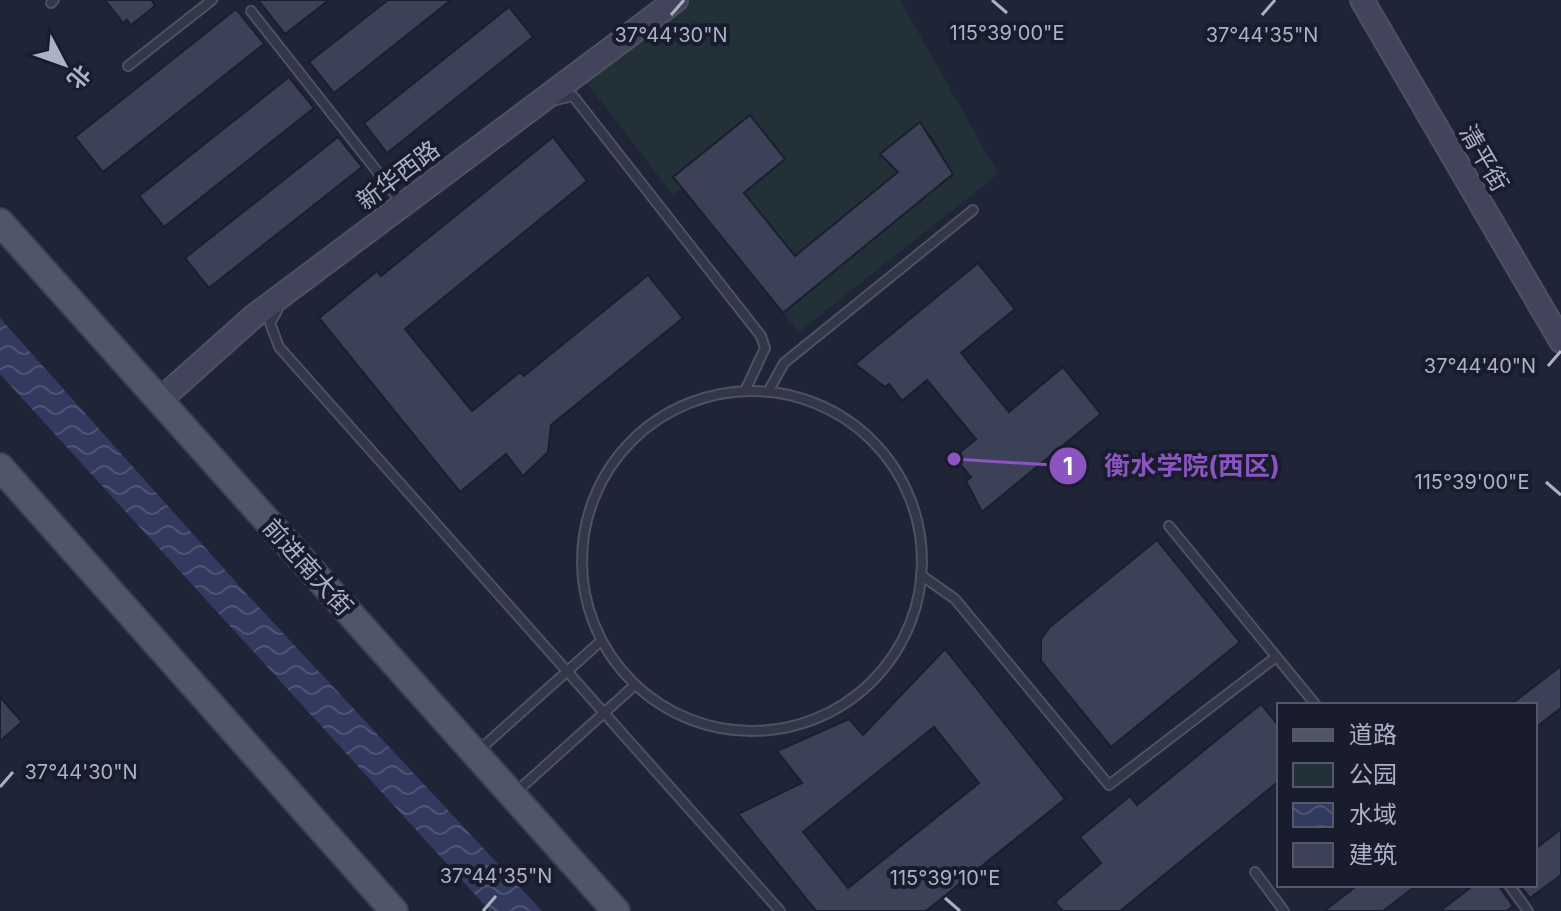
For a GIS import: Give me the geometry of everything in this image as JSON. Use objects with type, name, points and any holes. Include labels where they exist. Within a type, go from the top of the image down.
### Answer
[{"type":"main road","name":"前进南大街","points":[[0,222],[616,911]]},
{"type":"main road","points":[[0,467],[394,911]]},
{"type":"street","name":"新华西路","points":[[159,401],[253,317],[676,0]]},
{"type":"street","name":"清平街","points":[[1362,0],[1561,341]]},
{"type":"lane","points":[[128,66],[212,0]]},
{"type":"lane","points":[[251,11],[403,204]]},
{"type":"lane","points":[[745,391],[765,348],[761,336],[573,96],[559,97],[273,314],[270,323],[279,347],[780,911]]},
{"type":"lane","points":[[768,392],[784,363],[973,210]]},
{"type":"lane","points":[[745,391],[802,399],[834,412],[872,439],[900,476],[917,519],[921,575],[915,611],[895,653],[864,689],[825,715],[779,729],[732,730],[687,718],[665,708],[635,685],[601,641],[586,598],[582,554],[590,509],[610,468],[639,434],[677,408],[722,394],[745,391]]},
{"type":"lane","points":[[1169,526],[1314,703]]},
{"type":"lane","points":[[921,575],[955,599],[1109,785],[1276,657]]},
{"type":"lane","points":[[475,753],[601,641]]},
{"type":"lane","points":[[512,795],[635,685]]},
{"type":"lane","points":[[1255,872],[1284,911]]},
{"type":"lane","points":[[1510,887],[1528,911]]},
{"type":"green space","points":[[658,0],[900,0],[998,174],[799,332],[783,313],[953,175],[933,138],[919,122],[880,153],[898,172],[795,256],[744,193],[785,159],[749,116],[674,177],[682,188],[673,195],[573,65]]},
{"type":"water","points":[[0,318],[243,590],[542,911],[490,911],[0,374]]},
{"type":"building","points":[[105,0],[152,0],[155,6],[131,25],[127,20],[123,23]]},
{"type":"building","points":[[258,0],[329,0],[285,34]]},
{"type":"building","points":[[388,0],[451,0],[334,93],[309,62]]},
{"type":"building","points":[[509,7],[533,37],[387,153],[364,123]]},
{"type":"building","points":[[236,9],[264,44],[103,172],[75,137]]},
{"type":"building","points":[[289,77],[314,108],[164,227],[139,196]]},
{"type":"building","points":[[750,115],[785,159],[744,193],[795,256],[898,172],[880,154],[920,122],[953,174],[783,313],[673,177]]},
{"type":"building","points":[[338,137],[362,167],[209,288],[185,258]]},
{"type":"building","points":[[553,137],[587,181],[405,329],[472,411],[520,372],[524,376],[648,275],[683,318],[551,425],[548,452],[523,476],[506,454],[460,492],[319,318],[377,271],[381,276]]},
{"type":"building","points":[[978,263],[1015,309],[961,353],[1009,412],[1063,367],[1101,414],[982,512],[966,481],[971,477],[954,457],[976,439],[927,380],[902,401],[889,384],[885,387],[855,364]]},
{"type":"building","points":[[1157,540],[1240,642],[1111,747],[1041,661],[1041,639],[1050,627]]},
{"type":"building","points":[[945,649],[1065,799],[926,911],[816,911],[738,814],[802,783],[777,751],[849,719],[863,735]],"holes":[[[934,727],[979,783],[848,888],[803,832]]]},
{"type":"building","points":[[1561,666],[1561,708],[1537,726],[1537,703],[1513,703]]},
{"type":"building","points":[[0,697],[22,722],[0,741]]},
{"type":"building","points":[[1261,704],[1277,724],[1277,783],[1120,911],[1063,911],[1055,902],[1101,863],[1080,837],[1130,796],[1137,805]]},
{"type":"building","points":[[1561,829],[1561,875],[1530,898],[1522,887],[1537,887],[1537,847]]},
{"type":"building","points":[[1355,887],[1414,887],[1383,911],[1324,911]]},
{"type":"building","points":[[1471,887],[1499,887],[1513,906],[1507,911],[1440,911]]},
{"type":"place","name":"衡水学院(西区)","points":[[954,459]]}]
